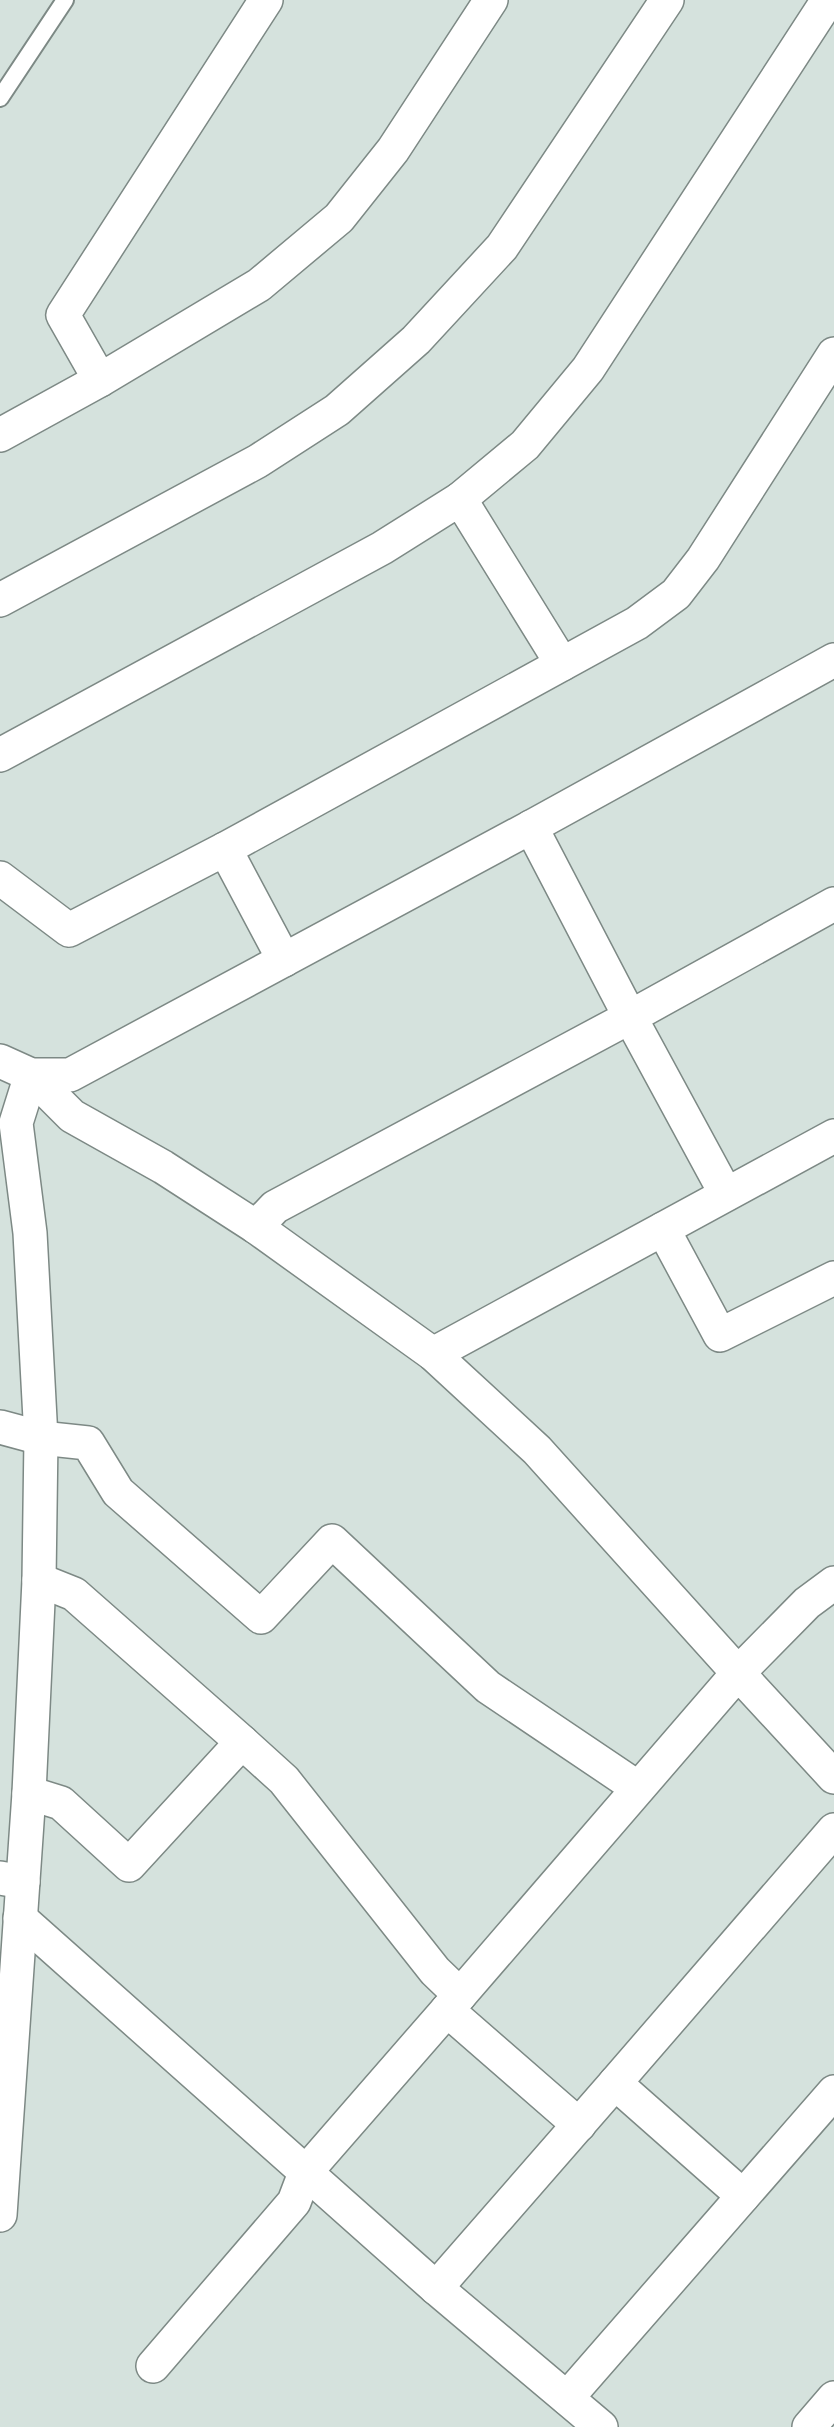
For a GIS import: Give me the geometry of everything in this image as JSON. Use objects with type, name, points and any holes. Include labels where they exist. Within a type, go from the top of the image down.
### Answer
[{"type":"street","points":[[100,380],[63,315],[266,0]]},
{"type":"street","points":[[0,435],[100,380],[260,285],[339,218],[393,150],[491,0]]},
{"type":"street","points":[[0,600],[258,461],[337,410],[416,340],[502,247],[667,0]]},
{"type":"street","points":[[0,755],[382,548],[460,499],[525,445],[588,369],[828,0]]},
{"type":"street","points":[[0,878],[69,930],[225,849],[637,623],[676,594],[703,559],[834,354]]},
{"type":"street","points":[[460,499],[562,664]]},
{"type":"street","points":[[31,1075],[70,1075],[531,827],[834,660]]},
{"type":"street","points":[[531,827],[726,1194]]},
{"type":"street","points":[[225,849],[284,960]]},
{"type":"street","points":[[256,1227],[275,1207],[630,1017],[834,904]]},
{"type":"street","points":[[0,1061],[31,1075],[72,1116],[163,1167],[256,1227],[433,1354],[537,1450],[834,1777]]},
{"type":"street","points":[[0,2215],[20,1918],[11,1880],[29,1793],[39,1580],[41,1438],[30,1233],[16,1123],[31,1075]]},
{"type":"street","points":[[433,1354],[834,1136]]},
{"type":"street","points":[[663,1229],[720,1335],[834,1278]]},
{"type":"street","points":[[0,1427],[41,1438],[88,1443],[118,1492],[261,1617],[332,1541],[488,1687],[638,1788]]},
{"type":"street","points":[[39,1580],[74,1594],[284,1780],[435,1971],[453,2002],[579,2125]]},
{"type":"street","points":[[153,2366],[294,2202],[306,2173],[738,1672],[807,1603],[834,1583]]},
{"type":"street","points":[[29,1793],[62,1803],[129,1865],[242,1742]]},
{"type":"street","points":[[436,2288],[834,1830]]},
{"type":"street","points":[[20,1918],[436,2288],[601,2427]]},
{"type":"street","points":[[615,2083],[743,2196]]},
{"type":"street","points":[[567,2398],[834,2092]]},
{"type":"street","points":[[808,2427],[834,2398]]},
{"type":"lane","points":[[0,98],[65,0]]}]
